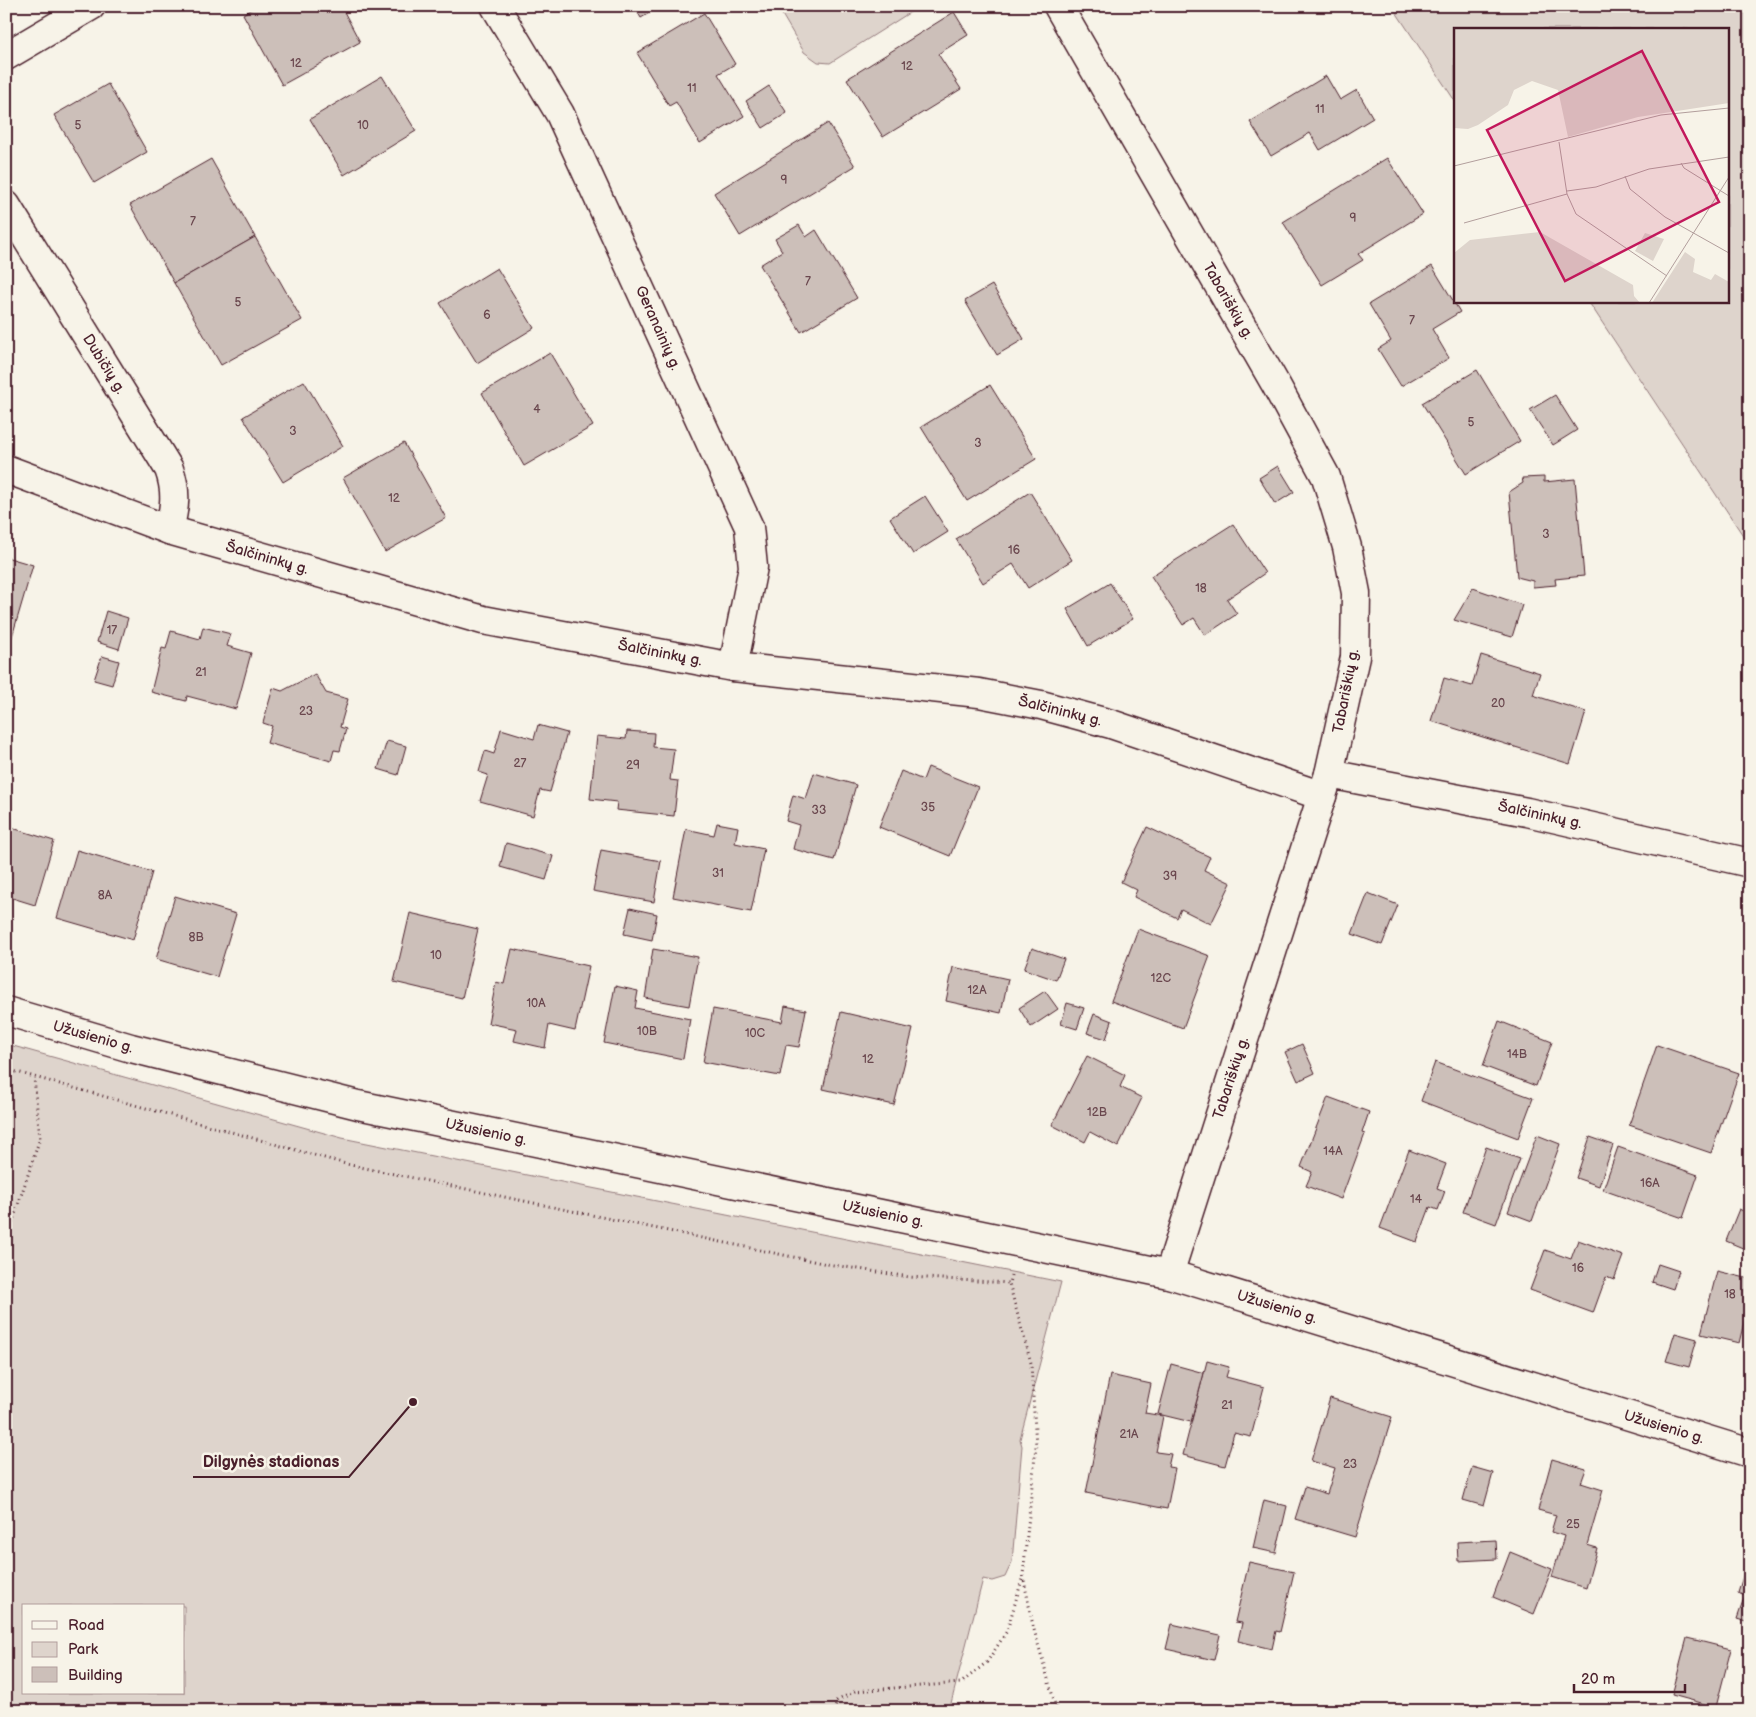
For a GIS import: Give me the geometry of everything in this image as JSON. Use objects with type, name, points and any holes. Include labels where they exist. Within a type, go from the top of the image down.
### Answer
[{"type":"street","points":[[6,56],[91,6]]},
{"type":"street","name":"Geranainių g.","points":[[494,6],[560,114],[749,527],[753,567],[733,667]]},
{"type":"street","name":"Tabariškių g.","points":[[1058,6],[1276,385],[1326,477],[1347,547],[1356,593],[1355,657],[1325,785],[1169,1274]]},
{"type":"street","name":"Dubičių g.","points":[[6,205],[169,468],[175,486],[176,503],[169,530]]},
{"type":"street","name":"Šalčininkų g.","points":[[6,469],[169,530],[483,620],[733,667],[979,693],[1041,705],[1325,785],[1528,812],[1750,862]]},
{"type":"street","name":"Užusienio g.","points":[[6,1011],[131,1048],[358,1105],[1169,1274],[1750,1453]]},
{"type":"path","points":[[6,1069],[346,1164],[827,1264],[909,1277],[1009,1283]]},
{"type":"path","points":[[6,1242],[40,1138],[34,1078]]},
{"type":"path","points":[[834,1711],[837,1701],[856,1691],[931,1687],[961,1683],[987,1662],[1007,1631],[1024,1575],[1036,1446],[1032,1363],[1009,1283],[1016,1241]]},
{"type":"path","points":[[1024,1575],[1033,1626],[1058,1711]]},
{"type":"green space","points":[[777,6],[920,6],[830,63],[818,62],[804,52]]},
{"type":"green space","points":[[1392,6],[1750,6],[1750,546],[1589,302],[1728,302],[1728,28],[1454,28],[1454,99]]},
{"type":"green space","points":[[6,1044],[342,1138],[1061,1282],[1020,1439],[1022,1446],[1012,1562],[1005,1577],[992,1581],[983,1579],[949,1711],[6,1711]]},
{"type":"building","points":[[257,6],[341,6],[360,42],[282,85],[243,14]]},
{"type":"building","points":[[634,6],[661,6],[641,18]]},
{"type":"building","points":[[954,12],[968,35],[938,54],[961,89],[883,137],[847,79]]},
{"type":"building","points":[[704,13],[735,64],[718,74],[744,116],[700,143],[676,102],[669,106],[637,53]]},
{"type":"building","points":[[382,76],[416,131],[344,175],[310,119]]},
{"type":"building","points":[[1326,76],[1340,100],[1357,90],[1373,118],[1320,150],[1310,133],[1271,156],[1250,122]]},
{"type":"building","points":[[108,84],[147,152],[94,183],[54,115]]},
{"type":"building","points":[[769,86],[787,113],[763,128],[746,101]]},
{"type":"building","points":[[828,123],[855,166],[740,236],[714,193]]},
{"type":"building","points":[[1387,158],[1423,214],[1358,254],[1363,260],[1322,285],[1283,222]]},
{"type":"building","points":[[211,159],[255,237],[174,283],[130,205]]},
{"type":"building","points":[[799,225],[806,237],[816,230],[857,298],[801,332],[760,265],[782,251],[775,239]]},
{"type":"building","points":[[255,237],[302,320],[221,365],[174,283]]},
{"type":"building","points":[[1432,266],[1460,312],[1432,329],[1449,358],[1401,386],[1378,349],[1391,341],[1369,304]]},
{"type":"building","points":[[497,268],[534,328],[477,363],[440,303]]},
{"type":"building","points":[[992,285],[1024,339],[997,355],[965,301]]},
{"type":"building","points":[[550,353],[593,426],[524,466],[482,393]]},
{"type":"building","points":[[1477,370],[1520,441],[1466,474],[1422,403]]},
{"type":"building","points":[[304,381],[343,446],[283,482],[243,417]]},
{"type":"building","points":[[990,385],[1036,459],[967,501],[921,427]]},
{"type":"building","points":[[1555,395],[1577,430],[1553,445],[1530,410]]},
{"type":"building","points":[[404,443],[446,518],[385,552],[343,478]]},
{"type":"building","points":[[1278,466],[1294,492],[1275,504],[1259,478]]},
{"type":"building","points":[[1544,477],[1544,482],[1575,479],[1584,576],[1555,579],[1556,585],[1533,587],[1533,581],[1517,577],[1509,492],[1523,483],[1522,478]]},
{"type":"building","points":[[1030,492],[1072,560],[1028,588],[1013,564],[983,583],[956,539]]},
{"type":"building","points":[[925,496],[948,532],[913,554],[890,518]]},
{"type":"building","points":[[1233,524],[1265,573],[1227,599],[1237,614],[1205,635],[1194,618],[1183,625],[1151,576]]},
{"type":"building","points":[[6,557],[33,565],[6,657]]},
{"type":"building","points":[[1110,583],[1133,619],[1088,646],[1067,609]]},
{"type":"building","points":[[1473,588],[1522,605],[1512,637],[1454,620]]},
{"type":"building","points":[[106,611],[128,618],[119,649],[97,642]]},
{"type":"building","points":[[203,627],[231,634],[227,646],[251,653],[236,709],[187,696],[186,701],[151,692],[162,648],[166,649],[171,631],[200,639]]},
{"type":"building","points":[[1481,655],[1540,673],[1533,695],[1586,712],[1570,764],[1431,721],[1444,678],[1472,686]]},
{"type":"building","points":[[102,656],[119,661],[112,685],[94,680]]},
{"type":"building","points":[[315,674],[326,693],[348,699],[340,727],[346,729],[340,751],[334,750],[331,761],[267,743],[272,726],[263,723],[273,688],[282,691]]},
{"type":"building","points":[[538,725],[567,733],[550,792],[540,790],[533,816],[480,801],[488,775],[479,772],[485,751],[494,754],[501,729],[534,739]]},
{"type":"building","points":[[627,731],[654,733],[653,747],[674,749],[670,780],[678,781],[674,816],[616,810],[617,802],[590,799],[597,736],[626,739]]},
{"type":"building","points":[[387,741],[406,746],[398,775],[378,769]]},
{"type":"building","points":[[928,767],[978,787],[950,856],[879,827],[901,771],[923,780]]},
{"type":"building","points":[[814,773],[856,785],[834,860],[793,849],[799,825],[786,821],[793,795],[806,799]]},
{"type":"building","points":[[717,823],[738,827],[735,843],[764,849],[751,912],[673,897],[686,829],[714,835]]},
{"type":"building","points":[[6,826],[54,841],[35,905],[6,896]]},
{"type":"building","points":[[1147,827],[1210,857],[1204,870],[1231,883],[1211,924],[1181,909],[1177,918],[1134,897],[1137,890],[1121,882]]},
{"type":"building","points":[[506,843],[553,856],[546,880],[500,867]]},
{"type":"building","points":[[77,850],[152,872],[133,940],[57,918]]},
{"type":"building","points":[[601,850],[661,861],[654,902],[593,891]]},
{"type":"building","points":[[1368,893],[1398,905],[1382,945],[1352,934]]},
{"type":"building","points":[[175,896],[236,914],[217,977],[156,959]]},
{"type":"building","points":[[630,908],[657,914],[652,940],[624,934]]},
{"type":"building","points":[[410,913],[478,929],[462,998],[394,982]]},
{"type":"building","points":[[1138,929],[1210,956],[1183,1028],[1111,1001]]},
{"type":"building","points":[[1032,948],[1064,959],[1056,980],[1024,969]]},
{"type":"building","points":[[512,949],[589,966],[575,1031],[549,1025],[545,1048],[514,1041],[517,1029],[488,1023],[496,982],[504,984]]},
{"type":"building","points":[[653,949],[698,957],[689,1006],[645,998]]},
{"type":"building","points":[[953,967],[1008,979],[1001,1013],[946,1001]]},
{"type":"building","points":[[615,986],[638,991],[635,1008],[690,1019],[683,1059],[604,1043]]},
{"type":"building","points":[[1045,991],[1058,1009],[1031,1027],[1019,1008]]},
{"type":"building","points":[[1067,1003],[1084,1008],[1077,1029],[1061,1024]]},
{"type":"building","points":[[785,1006],[806,1010],[799,1047],[786,1045],[780,1076],[703,1062],[713,1009],[782,1022]]},
{"type":"building","points":[[841,1012],[913,1029],[894,1105],[823,1089]]},
{"type":"building","points":[[1094,1014],[1112,1021],[1106,1039],[1087,1033]]},
{"type":"building","points":[[1499,1021],[1552,1042],[1536,1086],[1483,1066]]},
{"type":"building","points":[[1302,1044],[1315,1073],[1298,1081],[1285,1052]]},
{"type":"building","points":[[1657,1045],[1739,1073],[1711,1153],[1629,1125]]},
{"type":"building","points":[[1087,1056],[1125,1075],[1120,1087],[1142,1098],[1118,1147],[1090,1132],[1085,1142],[1052,1125]]},
{"type":"building","points":[[1435,1062],[1533,1098],[1518,1138],[1421,1101]]},
{"type":"building","points":[[1328,1097],[1369,1112],[1362,1133],[1365,1134],[1341,1199],[1306,1186],[1312,1172],[1301,1167]]},
{"type":"building","points":[[1537,1135],[1560,1144],[1532,1221],[1508,1212]]},
{"type":"building","points":[[1590,1137],[1613,1145],[1599,1186],[1576,1178]]},
{"type":"building","points":[[1486,1147],[1520,1159],[1496,1224],[1463,1212]]},
{"type":"building","points":[[1618,1147],[1698,1175],[1683,1218],[1603,1190]]},
{"type":"building","points":[[1409,1150],[1446,1164],[1437,1188],[1445,1191],[1438,1210],[1430,1207],[1417,1242],[1380,1228]]},
{"type":"building","points":[[1739,1209],[1750,1214],[1750,1251],[1726,1241]]},
{"type":"building","points":[[1578,1240],[1623,1256],[1614,1280],[1606,1277],[1593,1313],[1530,1290],[1545,1250],[1571,1259]]},
{"type":"building","points":[[1658,1264],[1679,1271],[1673,1289],[1652,1282]]},
{"type":"building","points":[[1717,1271],[1750,1279],[1750,1310],[1747,1310],[1739,1343],[1701,1334]]},
{"type":"building","points":[[1675,1333],[1697,1339],[1689,1367],[1666,1361]]},
{"type":"building","points":[[1207,1361],[1229,1367],[1226,1377],[1264,1387],[1251,1437],[1234,1433],[1225,1466],[1183,1455]]},
{"type":"building","points":[[1171,1364],[1204,1373],[1191,1422],[1158,1414]]},
{"type":"building","points":[[1110,1375],[1151,1384],[1145,1413],[1163,1416],[1156,1452],[1171,1454],[1168,1467],[1175,1468],[1167,1509],[1086,1493]]},
{"type":"building","points":[[1330,1398],[1392,1417],[1355,1537],[1295,1519],[1305,1487],[1327,1494],[1335,1468],[1311,1461]]},
{"type":"building","points":[[1552,1459],[1586,1469],[1581,1483],[1603,1490],[1587,1545],[1597,1548],[1586,1588],[1552,1577],[1564,1536],[1551,1532],[1556,1515],[1538,1510]]},
{"type":"building","points":[[1472,1467],[1493,1473],[1484,1506],[1463,1500]]},
{"type":"building","points":[[1264,1500],[1287,1506],[1276,1553],[1253,1548]]},
{"type":"building","points":[[1496,1540],[1497,1559],[1458,1561],[1457,1542]]},
{"type":"building","points":[[1510,1552],[1552,1569],[1534,1614],[1493,1597]]},
{"type":"building","points":[[1249,1562],[1294,1572],[1280,1632],[1276,1631],[1272,1649],[1238,1641],[1242,1623],[1235,1622]]},
{"type":"building","points":[[1744,1573],[1750,1575],[1750,1623],[1737,1619],[1745,1596],[1738,1593]]},
{"type":"building","points":[[1172,1624],[1220,1635],[1214,1660],[1166,1649]]},
{"type":"building","points":[[1687,1638],[1731,1649],[1716,1707],[1672,1695]]},
{"type":"place","name":"Dilgynės stadionas","points":[[413,1402]]}]
